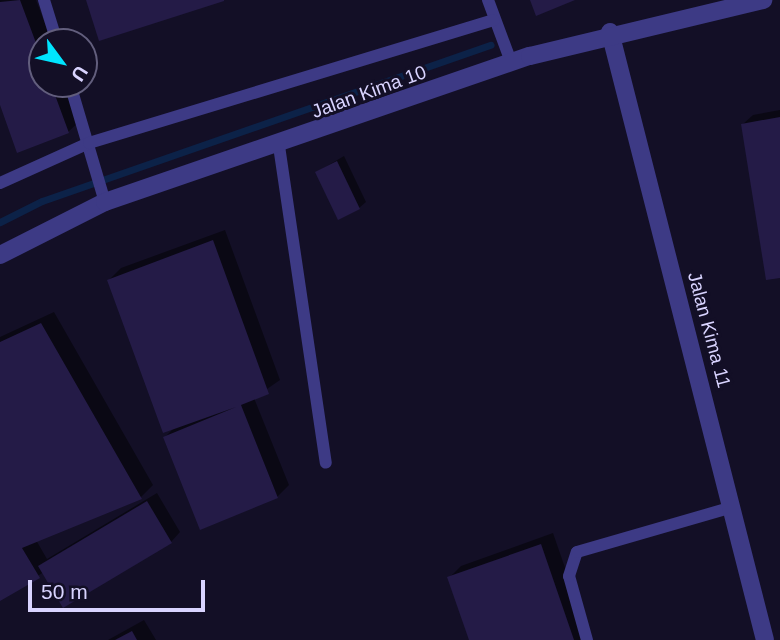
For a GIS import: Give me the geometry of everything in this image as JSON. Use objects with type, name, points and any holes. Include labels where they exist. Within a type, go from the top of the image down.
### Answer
[{"type":"street","name":"Jalan Kima 10","points":[[0,256],[102,194],[279,146],[511,62],[610,32],[763,0]]},
{"type":"street","name":"Jalan Kima 11","points":[[610,32],[765,640]]},
{"type":"lane","points":[[44,0],[53,28]]},
{"type":"lane","points":[[488,0],[511,62]]},
{"type":"lane","points":[[0,183],[89,143],[494,20]]},
{"type":"lane","points":[[75,98],[89,143],[91,164],[102,194]]},
{"type":"lane","points":[[279,146],[326,463]]},
{"type":"lane","points":[[587,640],[569,576],[577,552],[733,507]]},
{"type":"building","points":[[20,0],[30,28],[28,28],[28,98],[56,98],[69,133],[17,153],[0,105],[0,2]]},
{"type":"building","points":[[86,0],[224,0],[99,41],[98,28],[95,28]]},
{"type":"building","points":[[530,0],[575,0],[536,16]]},
{"type":"building","points":[[780,117],[780,278],[766,280],[741,124]]},
{"type":"building","points":[[337,161],[360,209],[338,220],[315,172]]},
{"type":"building","points":[[213,240],[269,394],[241,405],[278,498],[200,530],[163,437],[236,407],[163,433],[107,280]]},
{"type":"building","points":[[41,323],[142,499],[22,548],[40,578],[0,601],[0,342]]},
{"type":"building","points":[[147,501],[172,543],[63,608],[38,566]]},
{"type":"building","points":[[541,544],[574,640],[469,640],[447,577]]},
{"type":"building","points":[[132,631],[137,640],[115,640]]},
{"type":"waterway","points":[[0,222],[42,201],[491,45]]}]
